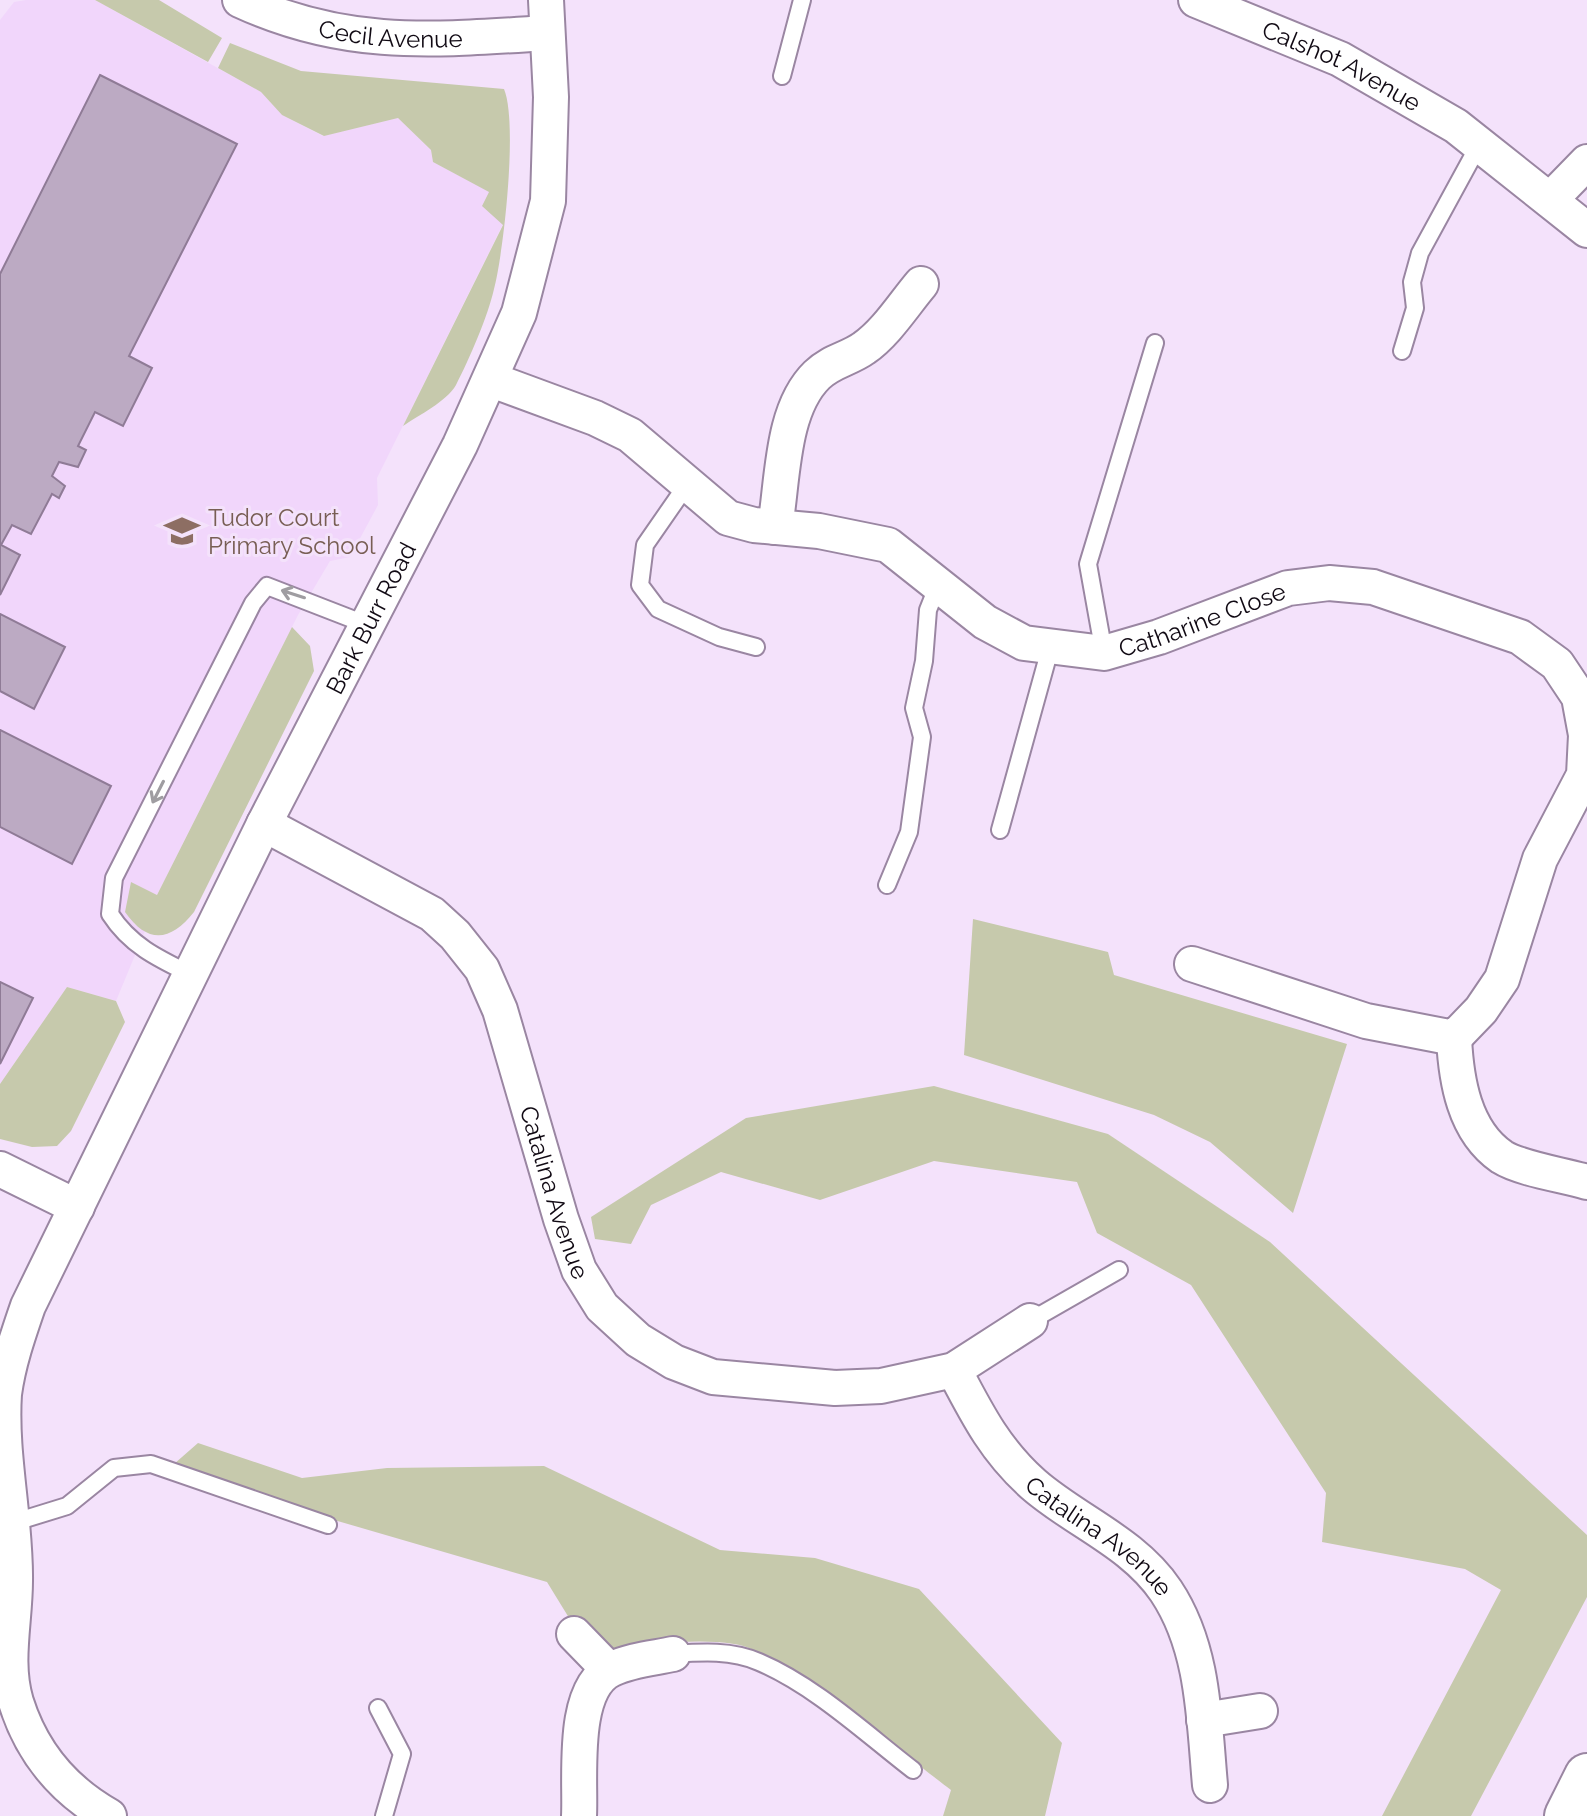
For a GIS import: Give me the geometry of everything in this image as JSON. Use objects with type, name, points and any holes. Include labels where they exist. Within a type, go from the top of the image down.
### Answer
[{"type":"main road","points":[[1567,1816],[1587,1776]]},
{"type":"street","name":"Cecil Avenue","points":[[240,0],[270,14],[337,34],[418,41],[546,16]]},
{"type":"street","name":"Calshot Avenue","points":[[1196,0],[1340,59],[1480,143],[1587,230]]},
{"type":"street","name":"Bark Burr Road","points":[[109,1816],[74,1794],[50,1771],[15,1700],[10,1670],[15,1581],[12,1523],[5,1474],[6,1384],[28,1306],[264,824],[492,380],[519,313],[548,201],[551,97],[546,16]]},
{"type":"street","points":[[1550,200],[1587,162]]},
{"type":"street","points":[[775,527],[792,419],[801,397],[815,376],[832,363],[867,346],[921,284]]},
{"type":"street","name":"Catharine Close","points":[[492,380],[595,418],[630,435],[728,518],[879,542],[900,552],[995,628],[1024,643],[1050,649],[1104,653],[1159,637],[1288,588],[1329,583],[1373,587],[1520,637],[1557,664],[1583,695],[1586,735],[1584,775],[1575,822],[1540,859],[1502,979],[1481,1010],[1454,1038]]},
{"type":"street","name":"Catalina Avenue","points":[[264,824],[432,914],[455,935],[482,969],[500,1010],[563,1226],[579,1270],[602,1307],[638,1340],[674,1362],[713,1377],[788,1385],[881,1386],[954,1370],[1030,1321]]},
{"type":"street","points":[[1192,964],[1366,1021],[1454,1038],[1456,1079],[1472,1121],[1486,1141],[1504,1158],[1587,1182]]},
{"type":"street","points":[[0,1169],[77,1207]]},
{"type":"street","name":"Catalina Avenue","points":[[954,1370],[988,1436],[1034,1485],[1119,1543],[1165,1589],[1198,1666],[1210,1785]]},
{"type":"street","points":[[574,1634],[609,1670]]},
{"type":"street","points":[[579,1816],[577,1765],[583,1720],[596,1684],[609,1670],[673,1654]]},
{"type":"street","points":[[1204,1720],[1260,1711]]},
{"type":"lane","points":[[782,76],[802,0]]},
{"type":"lane","points":[[1402,351],[1415,308],[1412,282],[1420,253],[1480,143]]},
{"type":"lane","points":[[1104,653],[1088,564],[1155,343]]},
{"type":"lane","points":[[688,483],[645,545],[640,585],[658,609],[719,637],[756,647]]},
{"type":"lane","points":[[887,885],[909,832],[922,737],[914,708],[924,661],[928,610],[938,585]]},
{"type":"lane","points":[[190,974],[141,949],[121,931],[110,914],[114,878],[253,603],[267,586],[365,624]]},
{"type":"lane","points":[[1000,830],[1050,649]]},
{"type":"lane","name":"Catalina Avenue","points":[[1030,1321],[1119,1270]]},
{"type":"lane","points":[[12,1523],[67,1506],[114,1468],[151,1464],[328,1525]]},
{"type":"lane","points":[[673,1654],[718,1651],[759,1661],[805,1689],[913,1770]]},
{"type":"lane","points":[[378,1708],[402,1754],[384,1816]]},
{"type":"shaded area","name":"Tudor Court Primary School","points":[[95,0],[261,92],[282,115],[323,136],[398,118],[431,150],[433,162],[490,192],[503,224],[377,478],[378,505],[350,557],[330,561],[298,615],[157,895],[131,883],[134,924],[145,931],[116,1001],[67,987],[0,1084],[0,20],[14,2]]},
{"type":"green space","points":[[95,0],[159,0],[222,38],[208,62]]},
{"type":"green space","points":[[230,43],[301,71],[504,89],[508,106],[510,157],[502,246],[491,300],[478,338],[452,391],[403,426],[503,225],[482,206],[489,192],[433,162],[431,150],[398,118],[324,136],[282,115],[261,92],[218,68]]},
{"type":"green space","points":[[292,627],[310,646],[314,671],[194,912],[177,929],[168,933],[151,934],[142,930],[125,912],[131,882],[157,895]]},
{"type":"green space","points":[[973,919],[1108,952],[1114,975],[1347,1044],[1293,1213],[1210,1142],[1154,1115],[964,1055]]},
{"type":"green space","points":[[67,987],[116,1001],[125,1022],[71,1131],[57,1146],[32,1147],[0,1139],[0,1084]]},
{"type":"green space","points":[[934,1086],[1108,1134],[1270,1242],[1587,1535],[1587,1597],[1471,1816],[1382,1816],[1501,1590],[1465,1569],[1322,1542],[1326,1493],[1191,1285],[1097,1233],[1077,1182],[934,1161],[820,1200],[721,1172],[651,1205],[631,1244],[595,1239],[591,1217],[746,1118]]},
{"type":"green space","points":[[198,1443],[302,1478],[387,1468],[544,1466],[720,1550],[815,1558],[919,1589],[1062,1743],[1045,1816],[943,1816],[951,1790],[812,1684],[756,1651],[734,1644],[688,1642],[613,1652],[574,1626],[547,1582],[166,1471]]},
{"type":"building","points":[[100,75],[237,144],[129,356],[152,368],[123,426],[95,412],[78,446],[86,450],[78,467],[59,462],[52,476],[65,486],[59,498],[52,494],[31,534],[12,525],[1,545],[20,555],[0,595],[0,274]]},
{"type":"building","points":[[0,614],[65,647],[34,709],[0,691]]},
{"type":"building","points":[[0,730],[111,786],[72,864],[0,827]]},
{"type":"building","points":[[0,982],[33,998],[0,1064]]},
{"type":"place","name":"Tudor Court Primary School","points":[[182,531]]}]
